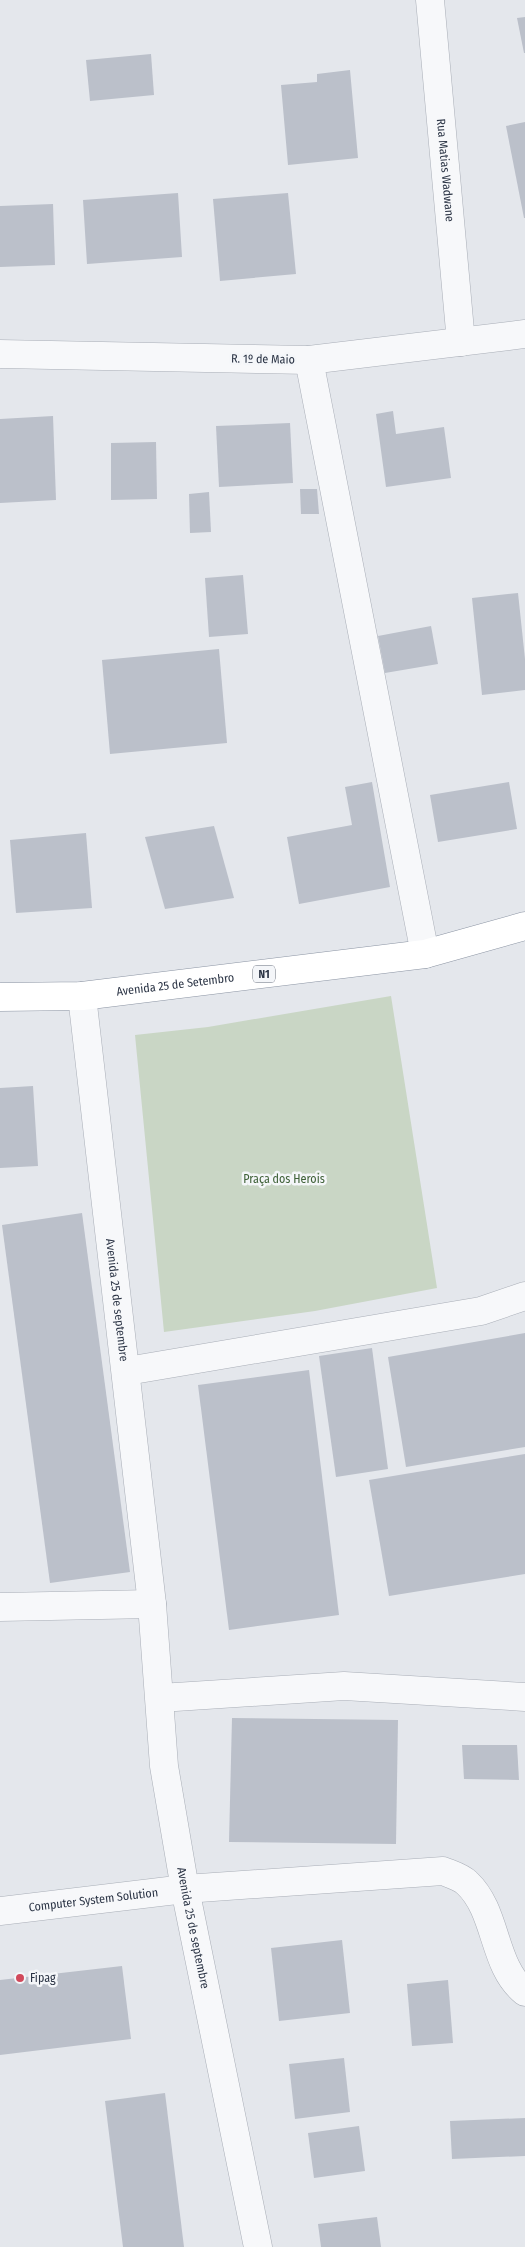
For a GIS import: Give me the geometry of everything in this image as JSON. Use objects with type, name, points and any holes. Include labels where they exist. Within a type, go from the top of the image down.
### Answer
[{"type":"highway","name":"Avenida 25 de Setembro","points":[[0,997],[82,996],[425,954],[525,926]]},
{"type":"street","name":"Rua Matias Wadwane","points":[[430,0],[461,342]]},
{"type":"street","name":"R. 1º de Maio","points":[[0,354],[310,360],[525,334]]},
{"type":"street","points":[[310,360],[425,954]]},
{"type":"street","name":"Avenida 25 de septembre","points":[[82,996],[127,1371],[152,1604],[164,1766],[185,1889],[258,2247]]},
{"type":"street","points":[[127,1371],[481,1311],[525,1296]]},
{"type":"street","points":[[0,1606],[152,1604]]},
{"type":"street","points":[[160,1698],[344,1686],[525,1697]]},
{"type":"street","name":"Computer System Solution","points":[[0,1910],[185,1889],[443,1871],[467,1882],[485,1908],[502,1957],[514,1983],[525,1992]]},
{"type":"green space","name":"Praça dos Herois","points":[[391,996],[437,1288],[315,1311],[164,1332],[135,1035],[208,1027]]},
{"type":"building","points":[[525,17],[525,53],[524,53],[517,18]]},
{"type":"building","points":[[151,54],[154,95],[90,101],[86,60]]},
{"type":"building","points":[[350,70],[358,158],[288,165],[281,85],[317,82],[317,74]]},
{"type":"building","points":[[525,122],[525,218],[524,218],[506,126]]},
{"type":"building","points":[[178,193],[182,257],[87,264],[83,200]]},
{"type":"building","points":[[288,193],[296,274],[220,281],[213,199]]},
{"type":"building","points":[[53,204],[55,265],[0,267],[0,206]]},
{"type":"building","points":[[393,411],[396,434],[444,427],[451,478],[386,487],[376,414]]},
{"type":"building","points":[[53,416],[56,500],[0,503],[0,419]]},
{"type":"building","points":[[290,423],[293,483],[219,487],[216,426]]},
{"type":"building","points":[[156,442],[157,499],[111,500],[111,443]]},
{"type":"building","points":[[300,489],[317,489],[319,514],[301,514]]},
{"type":"building","points":[[209,492],[211,532],[190,533],[189,494]]},
{"type":"building","points":[[243,575],[248,634],[209,637],[205,578]]},
{"type":"building","points":[[518,593],[525,659],[525,690],[482,695],[472,598]]},
{"type":"building","points":[[431,626],[438,664],[385,673],[378,636]]},
{"type":"building","points":[[219,649],[227,743],[110,754],[102,660]]},
{"type":"building","points":[[372,782],[390,887],[299,904],[287,837],[352,825],[345,787]]},
{"type":"building","points":[[509,782],[517,829],[438,842],[430,795]]},
{"type":"building","points":[[214,826],[234,898],[165,909],[145,837]]},
{"type":"building","points":[[86,833],[92,908],[16,913],[10,840]]},
{"type":"building","points":[[33,1086],[38,1166],[0,1168],[0,1088]]},
{"type":"building","points":[[82,1213],[130,1572],[50,1583],[2,1225]]},
{"type":"building","points":[[525,1333],[525,1447],[406,1467],[388,1357]]},
{"type":"building","points":[[372,1348],[388,1469],[336,1477],[319,1356]]},
{"type":"building","points":[[309,1370],[339,1615],[229,1630],[198,1385]]},
{"type":"building","points":[[525,1454],[525,1574],[389,1596],[369,1480]]},
{"type":"building","points":[[232,1718],[398,1720],[396,1844],[229,1842]]},
{"type":"building","points":[[462,1745],[517,1745],[519,1780],[464,1779]]},
{"type":"building","points":[[342,1940],[350,2013],[279,2021],[271,1948]]},
{"type":"building","points":[[122,1966],[131,2039],[0,2055],[0,1980]]},
{"type":"building","points":[[448,1980],[453,2043],[412,2046],[407,1984]]},
{"type":"building","points":[[344,2058],[350,2112],[295,2119],[289,2064]]},
{"type":"building","points":[[165,2093],[184,2247],[123,2247],[105,2101]]},
{"type":"building","points":[[525,2118],[525,2156],[452,2159],[450,2121]]},
{"type":"building","points":[[359,2126],[365,2171],[314,2178],[308,2133]]},
{"type":"building","points":[[377,2217],[381,2247],[321,2247],[318,2224]]},
{"type":"place","name":"Fipag","points":[[20,1978]]}]
